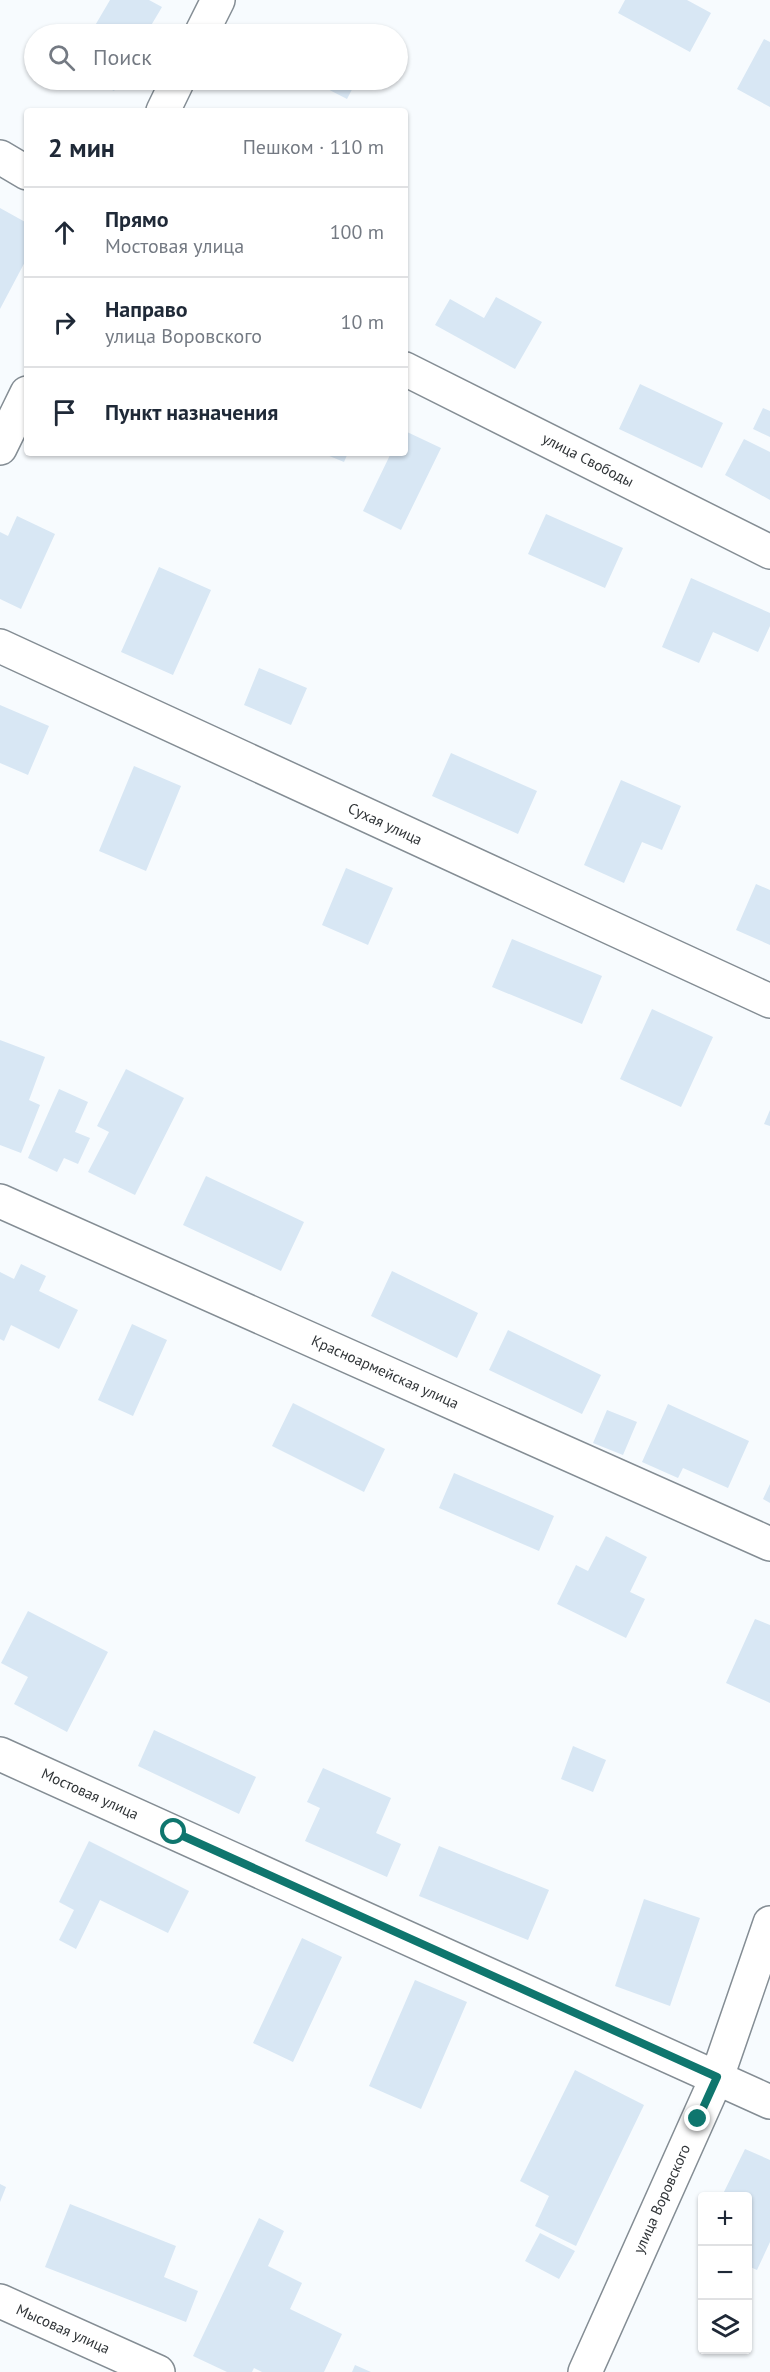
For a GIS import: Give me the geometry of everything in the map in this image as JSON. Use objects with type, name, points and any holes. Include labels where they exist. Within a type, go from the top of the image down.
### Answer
[{"type":"street","points":[[206,24],[218,0]]},
{"type":"street","points":[[164,108],[173,90]]},
{"type":"street","points":[[0,157],[24,171]]},
{"type":"street","name":"улица Свободы","points":[[408,371],[770,552]]},
{"type":"street","points":[[0,448],[24,399]]},
{"type":"street","name":"Сухая улица","points":[[0,646],[770,1001]]},
{"type":"street","name":"Красноармейская улица","points":[[0,1200],[770,1544]]},
{"type":"street","name":"Мостовая улица","points":[[0,1754],[770,2102]]},
{"type":"street","name":"улица Воровского","points":[[585,2372],[717,2077],[770,1923]]},
{"type":"street","name":"Мысовая улица","points":[[0,2301],[158,2372]]},
{"type":"building","points":[[110,0],[149,0],[162,7],[152,24],[96,24]]},
{"type":"building","points":[[625,0],[687,0],[711,13],[690,52],[618,13]]},
{"type":"building","points":[[764,39],[770,42],[770,107],[737,89]]},
{"type":"building","points":[[329,90],[352,90],[347,99]]},
{"type":"building","points":[[0,208],[24,221],[24,264],[0,309]]},
{"type":"building","points":[[496,297],[542,322],[515,369],[435,325],[450,299],[484,318]]},
{"type":"building","points":[[640,384],[723,423],[702,468],[619,429]]},
{"type":"building","points":[[763,408],[770,411],[770,437],[753,429]]},
{"type":"building","points":[[408,432],[441,448],[401,530],[363,511],[390,456],[408,456]]},
{"type":"building","points":[[744,439],[770,452],[770,500],[725,475]]},
{"type":"building","points":[[329,456],[347,456],[344,462]]},
{"type":"building","points":[[546,514],[623,548],[605,588],[528,554]]},
{"type":"building","points":[[17,516],[55,534],[21,609],[0,599],[0,532],[8,536]]},
{"type":"building","points":[[159,567],[211,590],[173,675],[121,652]]},
{"type":"building","points":[[691,578],[770,613],[770,626],[758,652],[713,632],[699,663],[662,647]]},
{"type":"building","points":[[259,668],[307,688],[291,725],[244,705]]},
{"type":"building","points":[[0,705],[49,726],[28,775],[0,763]]},
{"type":"building","points":[[451,753],[537,791],[518,834],[432,796]]},
{"type":"building","points":[[134,766],[181,786],[146,871],[99,851]]},
{"type":"building","points":[[621,780],[681,806],[662,850],[642,842],[624,883],[584,865]]},
{"type":"building","points":[[346,868],[393,888],[368,945],[322,925]]},
{"type":"building","points":[[756,884],[770,890],[770,945],[736,930]]},
{"type":"building","points":[[512,939],[602,976],[582,1024],[492,987]]},
{"type":"building","points":[[652,1009],[713,1037],[681,1107],[620,1079]]},
{"type":"building","points":[[0,1040],[45,1057],[29,1100],[40,1105],[21,1153],[0,1145]]},
{"type":"building","points":[[126,1069],[184,1098],[135,1195],[88,1172],[109,1132],[97,1126]]},
{"type":"building","points":[[59,1089],[88,1102],[75,1132],[90,1138],[78,1164],[64,1158],[57,1172],[28,1158]]},
{"type":"building","points":[[770,1110],[770,1126],[764,1124]]},
{"type":"building","points":[[206,1176],[304,1222],[281,1271],[183,1225]]},
{"type":"building","points":[[21,1264],[46,1276],[39,1291],[78,1310],[59,1349],[11,1325],[4,1341],[0,1339],[0,1272],[14,1279]]},
{"type":"building","points":[[392,1271],[478,1313],[457,1358],[371,1316]]},
{"type":"building","points":[[132,1324],[167,1340],[133,1416],[98,1400]]},
{"type":"building","points":[[508,1330],[601,1375],[582,1414],[489,1370]]},
{"type":"building","points":[[293,1403],[385,1449],[364,1492],[272,1446]]},
{"type":"building","points":[[668,1404],[749,1441],[728,1488],[683,1468],[678,1478],[642,1462]]},
{"type":"building","points":[[607,1410],[637,1422],[623,1455],[593,1443]]},
{"type":"building","points":[[454,1473],[554,1516],[539,1551],[439,1508]]},
{"type":"building","points":[[770,1484],[770,1503],[763,1499]]},
{"type":"building","points":[[606,1536],[647,1557],[630,1592],[645,1599],[626,1638],[557,1604],[576,1565],[588,1571]]},
{"type":"building","points":[[28,1611],[108,1652],[67,1732],[14,1704],[28,1677],[1,1663]]},
{"type":"building","points":[[755,1619],[770,1625],[770,1703],[726,1683]]},
{"type":"building","points":[[154,1730],[256,1777],[239,1814],[138,1766]]},
{"type":"building","points":[[573,1746],[606,1760],[593,1792],[561,1779]]},
{"type":"building","points":[[323,1768],[391,1798],[376,1833],[401,1844],[387,1877],[305,1841],[320,1808],[307,1802]]},
{"type":"building","points":[[89,1841],[189,1891],[168,1933],[100,1900],[76,1949],[59,1940],[74,1910],[59,1902]]},
{"type":"building","points":[[439,1846],[549,1890],[528,1940],[419,1896]]},
{"type":"building","points":[[644,1899],[700,1918],[670,2006],[615,1986]]},
{"type":"building","points":[[302,1938],[342,1957],[293,2062],[253,2043]]},
{"type":"building","points":[[415,1980],[467,2002],[421,2109],[369,2086]]},
{"type":"building","points":[[575,2070],[644,2105],[576,2246],[535,2226],[549,2196],[520,2181]]},
{"type":"building","points":[[745,2149],[770,2160],[770,2242],[757,2270],[752,2268],[752,2192],[724,2192]]},
{"type":"building","points":[[0,2184],[6,2187],[0,2202]]},
{"type":"building","points":[[70,2204],[176,2246],[164,2277],[198,2291],[186,2322],[45,2267]]},
{"type":"building","points":[[259,2218],[284,2231],[268,2266],[302,2283],[290,2309],[342,2334],[324,2372],[262,2372],[254,2368],[252,2372],[227,2372],[193,2356]]},
{"type":"building","points":[[540,2233],[575,2251],[559,2279],[525,2261]]},
{"type":"building","points":[[355,2365],[371,2372],[352,2372]]},
{"type":"route","points":[[174,1832],[717,2077],[698,2119]]}]
